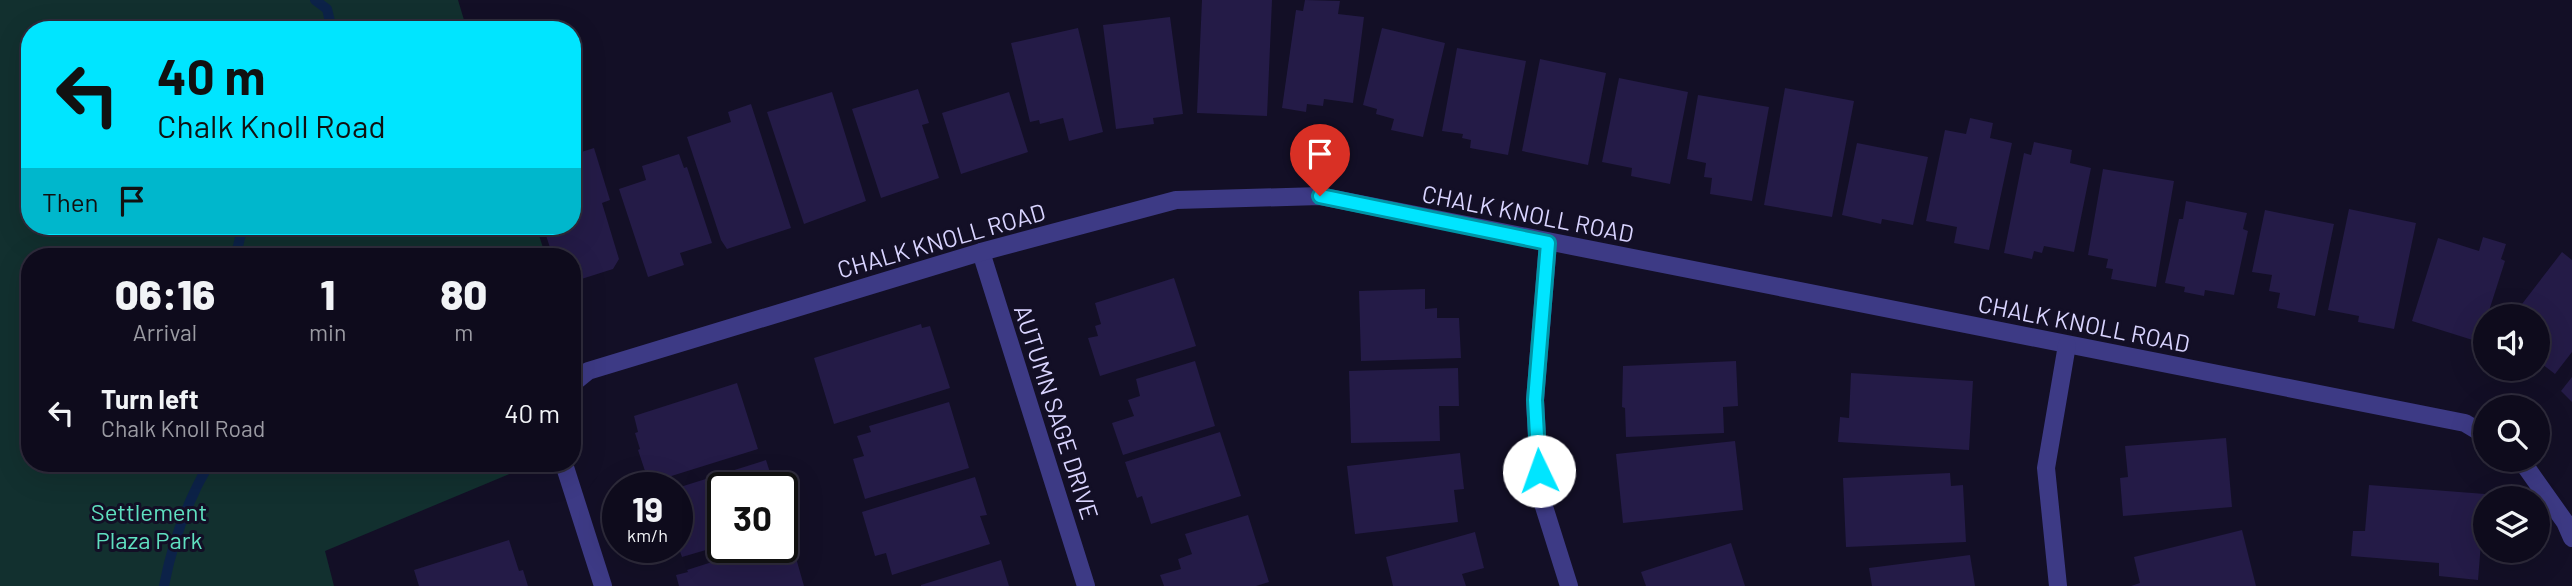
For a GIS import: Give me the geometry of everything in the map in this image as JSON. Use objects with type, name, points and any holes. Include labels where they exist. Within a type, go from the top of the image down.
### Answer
[{"type":"street","name":"CHALK KNOLL ROAD","points":[[581,377],[588,372],[981,252],[1176,200],[1320,196],[2465,423],[2473,428]]},
{"type":"street","points":[[1548,243],[1535,400],[1540,494],[1569,586]]},
{"type":"street","name":"AUTUMN SAGE DRIVE","points":[[981,252],[1086,586]]},
{"type":"street","points":[[2058,586],[2046,468],[2067,345]]},
{"type":"street","points":[[567,472],[603,586]]},
{"type":"street","points":[[2530,472],[2565,522],[2572,538]]},
{"type":"green space","name":"Settlement Plaza Park","points":[[0,0],[458,0],[464,21],[21,21],[21,235],[539,235],[543,248],[21,248],[21,472],[514,472],[325,551],[334,586],[0,586]]},
{"type":"building","points":[[1202,0],[1272,0],[1267,116],[1197,113]]},
{"type":"building","points":[[1305,0],[1340,1],[1338,14],[1364,17],[1353,103],[1324,99],[1323,106],[1307,104],[1306,112],[1282,108],[1296,10],[1303,11]]},
{"type":"building","points":[[1170,17],[1183,114],[1153,118],[1154,124],[1116,129],[1103,25]]},
{"type":"building","points":[[1078,28],[1103,132],[1069,141],[1063,118],[1040,124],[1039,120],[1030,122],[1011,43]]},
{"type":"building","points":[[1382,28],[1445,43],[1423,137],[1391,130],[1394,119],[1376,114],[1377,109],[1363,105]]},
{"type":"building","points":[[1457,48],[1526,61],[1508,155],[1470,148],[1471,140],[1462,138],[1463,134],[1442,131]]},
{"type":"building","points":[[1540,59],[1606,73],[1588,165],[1522,151]]},
{"type":"building","points":[[1619,78],[1688,92],[1670,184],[1631,176],[1632,168],[1602,162]]},
{"type":"building","points":[[1785,88],[1854,101],[1832,217],[1764,205]]},
{"type":"building","points":[[918,89],[929,123],[922,125],[939,178],[881,198],[852,109]]},
{"type":"building","points":[[832,92],[866,201],[804,224],[767,112]]},
{"type":"building","points":[[1009,92],[1028,152],[961,174],[942,113]]},
{"type":"building","points":[[1698,95],[1769,107],[1752,201],[1710,194],[1712,178],[1704,177],[1706,163],[1687,159]]},
{"type":"building","points":[[751,104],[791,228],[727,249],[721,240],[687,137],[731,122],[728,112]]},
{"type":"building","points":[[1970,118],[1993,123],[1990,138],[2012,143],[1989,250],[1954,243],[1957,227],[1926,221],[1945,130],[1966,134]]},
{"type":"building","points":[[2034,142],[2072,150],[2070,163],[2091,168],[2074,252],[2044,246],[2042,253],[2034,251],[2032,259],[2004,253],[2024,153],[2031,155]]},
{"type":"building","points":[[1857,143],[1928,157],[1913,225],[1882,219],[1881,224],[1842,215]]},
{"type":"building","points":[[594,148],[610,200],[602,203],[619,259],[613,269],[581,279],[581,248],[550,248],[546,235],[581,235],[581,152]]},
{"type":"building","points":[[679,154],[684,168],[687,167],[712,243],[680,253],[684,265],[648,277],[619,189],[646,180],[642,166]]},
{"type":"building","points":[[2103,169],[2174,181],[2156,287],[2111,279],[2113,269],[2106,268],[2108,259],[2088,255]]},
{"type":"building","points":[[2186,201],[2247,213],[2243,229],[2248,231],[2234,295],[2205,290],[2204,296],[2184,292],[2185,287],[2165,283],[2179,219],[2183,219]]},
{"type":"building","points":[[2349,209],[2416,223],[2394,329],[2358,322],[2359,316],[2328,310]]},
{"type":"building","points":[[2265,210],[2334,224],[2315,316],[2277,308],[2280,293],[2269,291],[2272,275],[2252,272]]},
{"type":"building","points":[[2483,237],[2506,244],[2501,259],[2505,261],[2491,304],[2473,304],[2473,340],[2412,321],[2438,238],[2479,251]]},
{"type":"building","points":[[2562,252],[2572,260],[2572,352],[2555,374],[2550,370],[2550,304],[2522,304]]},
{"type":"building","points":[[1174,278],[1196,346],[1100,376],[1088,338],[1098,336],[1095,326],[1101,324],[1095,303]]},
{"type":"building","points":[[1425,289],[1425,309],[1437,308],[1437,318],[1459,318],[1461,358],[1361,361],[1359,291]]},
{"type":"building","points":[[921,324],[922,328],[930,326],[950,388],[834,424],[814,358]]},
{"type":"building","points":[[1195,361],[1215,426],[1123,455],[1112,423],[1134,416],[1128,400],[1140,396],[1136,379]]},
{"type":"building","points":[[1736,361],[1738,406],[1723,407],[1724,433],[1626,437],[1625,408],[1622,407],[1623,366]]},
{"type":"building","points":[[1458,368],[1459,406],[1439,406],[1440,441],[1351,443],[1349,371]]},
{"type":"building","points":[[1851,373],[1973,381],[1969,450],[1838,442],[1840,417],[1849,418]]},
{"type":"building","points":[[2572,377],[2572,402],[2561,391]]},
{"type":"building","points":[[737,383],[758,449],[684,472],[645,472],[638,450],[640,449],[635,433],[638,432],[634,416]]},
{"type":"building","points":[[949,402],[969,468],[865,499],[853,459],[864,456],[857,436],[871,432],[869,426]]},
{"type":"building","points":[[1220,432],[1241,496],[1151,524],[1142,496],[1137,498],[1125,462]]},
{"type":"building","points":[[2226,438],[2232,507],[2123,516],[2120,478],[2128,477],[2125,446]]},
{"type":"building","points":[[1735,441],[1743,510],[1623,523],[1616,454]]},
{"type":"building","points":[[1460,453],[1464,489],[1454,490],[1458,522],[1355,534],[1347,466]]},
{"type":"building","points":[[766,460],[770,472],[728,472]]},
{"type":"building","points":[[1950,473],[1951,486],[1963,485],[1966,542],[1846,547],[1843,478]]},
{"type":"building","points":[[975,477],[987,515],[980,516],[990,544],[892,575],[886,553],[875,556],[862,512]]},
{"type":"building","points":[[707,479],[707,550],[693,554],[693,483]]},
{"type":"building","points":[[2369,485],[2473,493],[2473,563],[2479,563],[2478,580],[2439,576],[2439,563],[2351,556],[2353,531],[2365,531]]},
{"type":"building","points":[[1248,515],[1269,582],[1256,586],[1164,586],[1160,575],[1181,569],[1178,559],[1192,554],[1185,534]]},
{"type":"building","points":[[2242,530],[2256,586],[2131,586],[2140,583],[2134,557]]},
{"type":"building","points":[[1475,532],[1484,568],[1462,574],[1466,586],[1393,586],[1386,557]]},
{"type":"building","points":[[509,540],[519,571],[523,570],[528,586],[419,586],[414,570]]},
{"type":"building","points":[[1731,543],[1745,586],[1646,586],[1641,572]]},
{"type":"building","points":[[1970,555],[1975,586],[1872,586],[1869,568]]},
{"type":"building","points":[[1001,560],[1009,586],[921,586],[921,585]]},
{"type":"building","points":[[709,563],[797,563],[804,586],[679,586],[676,575],[688,572],[687,570]]},
{"type":"waterway","points":[[315,0],[327,9],[330,21]]},
{"type":"waterway","points":[[238,248],[241,235]]},
{"type":"waterway","points":[[164,586],[182,523],[205,472]]},
{"type":"route","points":[[1320,196],[1548,243],[1535,400],[1539,471]]}]
